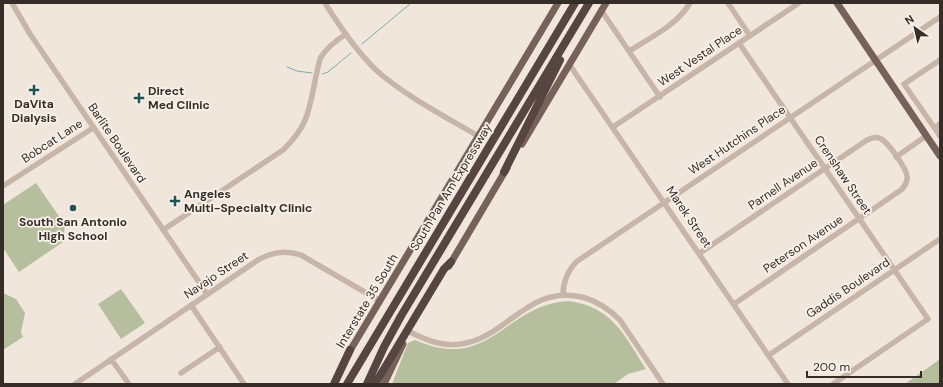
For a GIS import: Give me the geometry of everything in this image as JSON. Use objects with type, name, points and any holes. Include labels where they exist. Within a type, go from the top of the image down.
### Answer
[{"type":"highway","name":"South Pan Am Expressway","points":[[347,384],[575,3]]},
{"type":"highway","name":"South Pan Am Expressway","points":[[367,384],[384,347],[401,316],[588,3]]},
{"type":"highway","points":[[504,172],[558,64],[592,3]]},
{"type":"highway","points":[[375,384],[444,269],[451,262]]},
{"type":"highway","points":[[334,384],[350,350]]},
{"type":"main road","name":"Interstate 35 South","points":[[331,384],[558,3]]},
{"type":"main road","points":[[384,384],[410,332],[606,3]]},
{"type":"main road","points":[[837,3],[940,156]]},
{"type":"street","name":"Barlite Boulevard","points":[[12,3],[30,34],[207,294]]},
{"type":"street","points":[[325,3],[346,34],[377,71],[392,83],[478,136]]},
{"type":"street","points":[[629,52],[676,20],[685,11],[690,3]]},
{"type":"street","points":[[728,3],[750,36]]},
{"type":"street","name":"West Vestal Place","points":[[613,127],[799,3]]},
{"type":"street","points":[[601,10],[660,97]]},
{"type":"street","name":"West Hutchins Place","points":[[562,295],[564,281],[576,262],[940,17]]},
{"type":"street","points":[[163,230],[283,150],[294,140],[303,128],[309,113],[318,66],[322,56],[331,45],[346,34]]},
{"type":"street","name":"Crenshaw Street","points":[[739,43],[928,320],[833,384]]},
{"type":"street","points":[[940,60],[904,84],[940,136]]},
{"type":"street","name":"Marek Street","points":[[569,64],[700,253],[788,384]]},
{"type":"street","points":[[935,128],[940,124]]},
{"type":"street","name":"Bobcat Lane","points":[[3,186],[93,128]]},
{"type":"street","points":[[896,157],[926,136]]},
{"type":"street","name":"Parnell Avenue","points":[[700,253],[862,143],[874,138],[884,140],[896,157]]},
{"type":"street","name":"Peterson Avenue","points":[[734,304],[901,190],[906,185],[907,174],[896,157]]},
{"type":"street","name":"Gaddis Boulevard","points":[[768,355],[940,239]]},
{"type":"street","name":"Navajo Street","points":[[75,384],[258,260],[272,254],[280,252],[295,253],[306,257],[380,301]]},
{"type":"street","points":[[410,332],[436,343],[467,343],[491,332],[538,301],[562,295],[587,298],[613,313],[620,320],[663,384]]},
{"type":"street","points":[[191,305],[244,384]]},
{"type":"street","points":[[181,373],[220,347]]},
{"type":"street","points":[[111,359],[129,384]]},
{"type":"green space","points":[[36,183],[65,225],[63,242],[19,272],[3,248],[3,205]]},
{"type":"green space","points":[[121,289],[145,323],[121,339],[98,304]]},
{"type":"green space","points":[[3,291],[5,294],[16,299],[25,313],[21,332],[23,337],[3,350]]},
{"type":"green space","points":[[568,301],[583,304],[596,309],[606,316],[623,334],[646,369],[628,374],[614,384],[392,384],[408,343],[415,340],[440,348],[462,348],[479,343],[496,334],[528,313],[546,305]]},
{"type":"green space","points":[[940,359],[940,384],[905,384]]},
{"type":"waterway","points":[[362,44],[411,3]]},
{"type":"waterway","points":[[322,74],[328,72],[351,53]]},
{"type":"waterway","points":[[287,67],[297,71],[312,73]]},
{"type":"place","name":"DaVita Dialysis","points":[[34,90]]},
{"type":"place","name":"Direct Med Clinic","points":[[139,98]]},
{"type":"place","name":"Angeles Multi-Specialty Clinic","points":[[175,201]]},
{"type":"place","name":"South San Antonio High School","points":[[73,208]]}]
